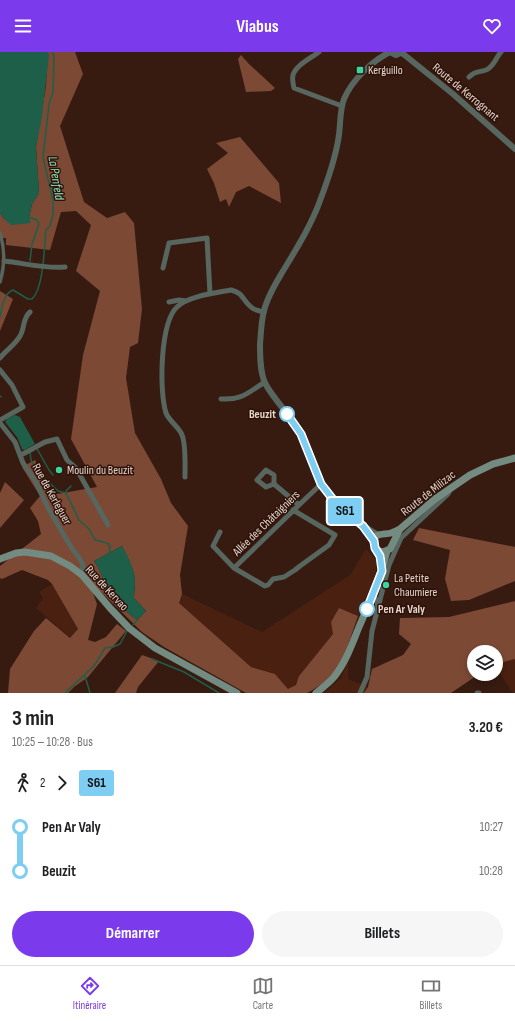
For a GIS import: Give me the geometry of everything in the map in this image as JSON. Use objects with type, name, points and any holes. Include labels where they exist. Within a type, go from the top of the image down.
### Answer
[{"type":"main road","name":"Route de Milizac","points":[[392,543],[400,529],[435,498],[452,486],[493,464],[515,458]]},
{"type":"main road","name":"Route de Milizac","points":[[382,534],[400,529]]},
{"type":"main road","points":[[316,693],[334,677],[345,662],[373,595],[382,571],[387,552],[390,550],[392,543],[391,538],[382,534],[374,541],[375,548],[380,556],[382,571]]},
{"type":"main road","points":[[377,550],[387,552]]},
{"type":"main road","name":"Rue de Kervao","points":[[0,560],[16,553],[25,552],[51,556],[70,566],[82,575],[110,608],[130,628],[155,648],[237,693]]},
{"type":"street","points":[[319,52],[297,68],[292,77],[294,88],[342,106]]},
{"type":"street","points":[[374,541],[363,526],[335,502],[321,484],[301,434],[296,425],[272,395],[265,382],[260,353],[264,312],[276,283],[309,226],[321,199],[338,140],[344,99],[351,86],[378,60],[390,52],[396,55],[402,52]]},
{"type":"street","name":"Route de Kerrognant","points":[[402,52],[453,94],[515,149]]},
{"type":"street","points":[[468,77],[474,72],[487,70],[495,62],[496,57],[501,52]]},
{"type":"street","points":[[0,233],[4,248],[3,272],[0,282]]},
{"type":"street","points":[[163,268],[169,243],[207,238],[210,294]]},
{"type":"street","points":[[4,261],[23,262],[42,266],[65,267]]},
{"type":"street","points":[[185,477],[186,464],[182,435],[167,414],[163,398],[161,368],[171,314],[177,306],[186,301],[231,290],[237,291],[241,294],[251,307],[264,312]]},
{"type":"street","points":[[168,302],[179,300],[186,301]]},
{"type":"street","points":[[0,358],[12,347],[21,335],[25,316],[30,312]]},
{"type":"street","points":[[0,370],[12,385],[23,407],[0,422]]},
{"type":"street","points":[[221,399],[231,399],[247,395],[265,382]]},
{"type":"street","name":"Rue de Kerleguer","points":[[0,422],[15,442],[21,454],[23,463],[36,482],[48,508],[71,547],[80,559],[82,565],[82,575]]},
{"type":"street","points":[[21,454],[45,442],[57,440],[67,460],[76,468],[108,525]]},
{"type":"street","points":[[274,484],[298,505]]},
{"type":"street","name":"Allée des Châtaigniers","points":[[293,510],[335,535],[329,545],[296,570],[284,577],[273,579],[268,585],[265,586],[234,568],[298,505],[321,484]]},
{"type":"street","points":[[360,693],[367,677],[372,631],[389,565],[401,538],[448,494],[452,486]]},
{"type":"street","points":[[363,526],[382,534]]},
{"type":"street","points":[[220,532],[213,546],[234,568]]},
{"type":"street","points":[[373,595],[377,602],[378,608]]},
{"type":"shaded area","points":[[0,52],[48,52],[49,55],[42,117],[36,147],[39,193],[32,204],[29,218],[31,223],[11,225],[0,213]]},
{"type":"shaded area","points":[[48,52],[75,52],[83,74],[60,126],[84,202],[107,218],[125,212],[134,223],[142,309],[138,343],[130,347],[126,378],[135,433],[161,479],[171,503],[188,526],[180,575],[182,594],[179,603],[251,667],[275,674],[288,689],[296,685],[299,676],[333,634],[331,622],[339,608],[358,616],[339,666],[330,678],[307,693],[246,693],[164,647],[142,632],[97,588],[93,593],[97,604],[88,640],[95,642],[106,637],[117,624],[126,631],[88,677],[68,693],[8,693],[10,669],[34,631],[46,618],[70,638],[78,629],[52,584],[48,580],[22,570],[2,579],[0,578],[0,566],[41,534],[38,521],[30,508],[40,496],[22,467],[35,460],[46,487],[57,494],[97,487],[71,439],[83,355],[100,291],[76,271],[91,225],[76,211],[61,212],[50,250],[6,245],[6,238],[0,238],[0,213],[4,219],[29,218],[32,204],[39,193],[36,147],[46,86]],"holes":[[[122,546],[135,577],[134,598],[146,611],[137,620],[113,597],[94,561]]]},
{"type":"shaded area","points":[[241,55],[275,88],[271,91],[246,92],[238,59]]},
{"type":"shaded area","points":[[240,137],[279,183],[281,203],[249,186],[236,192],[229,207],[226,199],[220,202],[214,183],[207,169],[228,153],[216,143]]},
{"type":"shaded area","points":[[0,291],[13,299],[0,331]]},
{"type":"shaded area","points":[[15,415],[20,417],[35,444],[24,450],[22,449],[17,437],[5,422],[7,419]]},
{"type":"shaded area","points":[[5,482],[24,500],[0,528],[0,493]]},
{"type":"shaded area","points":[[419,528],[515,547],[515,581],[469,600],[451,601],[445,579],[450,550],[413,540]]},
{"type":"shaded area","points":[[122,546],[134,573],[134,598],[146,611],[137,620],[113,597],[94,561]]},
{"type":"shaded area","points":[[366,549],[376,560],[376,573],[358,616],[339,608],[331,622],[333,634],[299,676],[296,685],[288,689],[275,674],[251,667],[179,603],[182,594],[262,632],[350,575]]},
{"type":"shaded area","points":[[52,584],[78,629],[71,638],[36,608],[43,598],[39,592]]},
{"type":"shaded area","points":[[515,601],[515,659],[503,662],[503,645],[467,645],[467,681],[469,681],[451,693],[364,693],[368,687],[372,669],[403,655],[411,644],[399,634],[400,618],[449,617]]},
{"type":"shaded area","points":[[142,655],[159,661],[138,687],[136,693],[115,693]]},
{"type":"shaded area","points":[[515,659],[515,693],[513,693],[503,678],[503,662]]},
{"type":"shaded area","points":[[348,662],[348,679],[368,687],[364,693],[324,693],[341,678]]},
{"type":"waterway","name":"La Penfeld","points":[[0,317],[5,298],[10,292],[13,290],[28,299],[32,299],[36,294],[41,277],[46,230],[50,226],[53,215],[53,201],[43,157],[49,104],[53,92],[53,52]]},
{"type":"waterway","name":"La Penfeld","points":[[28,217],[37,220],[39,224],[32,244],[30,261]]},
{"type":"waterway","name":"La Penfeld","points":[[36,447],[53,475]]},
{"type":"waterway","name":"La Penfeld","points":[[30,452],[31,460],[37,471],[58,491],[66,493],[79,520],[89,529],[95,540],[109,544],[109,554]]},
{"type":"waterway","name":"La Penfeld","points":[[66,493],[71,486]]},
{"type":"waterway","name":"La Penfeld","points":[[133,625],[138,617]]},
{"type":"waterway","name":"La Penfeld","points":[[65,693],[94,666],[105,648],[120,644],[127,631]]},
{"type":"waterway","points":[[152,659],[184,672],[219,693]]},
{"type":"waterway","name":"La Penfeld","points":[[85,676],[90,693]]},
{"type":"bus line","name":"S61","points":[[287,414],[296,425],[306,443],[314,469],[321,484],[335,502],[363,526],[374,541],[375,548],[380,556],[382,571],[367,609]]},
{"type":"place","name":"Kerguillo","points":[[360,70]]},
{"type":"place","name":"Beuzit","points":[[287,414]]},
{"type":"place","name":"Moulin du Beuzit","points":[[59,470]]},
{"type":"place","name":"La Petite Chaumiere","points":[[386,585]]},
{"type":"place","name":"Pen Ar Valy","points":[[367,609]]}]
